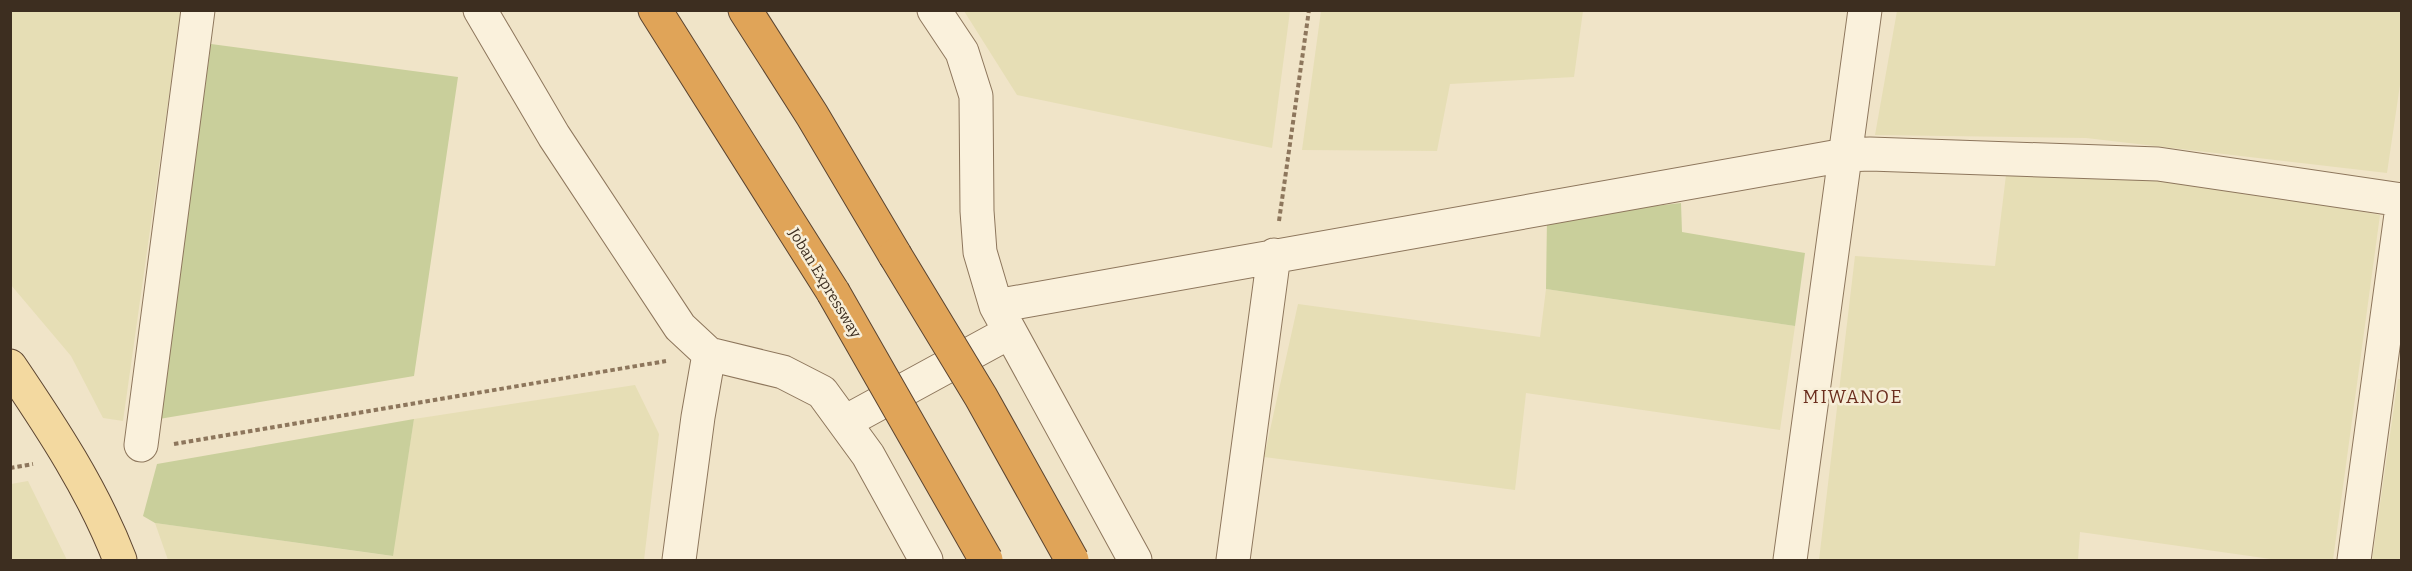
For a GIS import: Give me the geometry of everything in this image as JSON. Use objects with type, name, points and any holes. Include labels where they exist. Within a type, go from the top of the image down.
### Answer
[{"type":"highway","name":"Joban Expressway","points":[[655,10],[833,292],[986,561]]},
{"type":"highway","points":[[746,10],[812,115],[981,397],[1072,561]]},
{"type":"main road","points":[[10,366],[71,457],[108,529],[120,561]]},
{"type":"street","points":[[141,445],[198,10]]},
{"type":"street","points":[[480,10],[554,136],[680,327],[709,354],[783,372],[822,392],[868,455],[926,561]]},
{"type":"street","points":[[934,10],[962,52],[976,96],[977,211],[980,252],[1003,319],[1135,561]]},
{"type":"street","points":[[1790,561],[1865,10]]},
{"type":"street","points":[[845,422],[1003,319],[1275,255],[1845,155],[2157,164],[2402,200]]},
{"type":"street","points":[[2354,561],[2402,207]]},
{"type":"street","points":[[1233,561],[1275,255]]},
{"type":"street","points":[[679,561],[709,354]]},
{"type":"path","points":[[1275,255],[1309,10]]},
{"type":"path","points":[[141,445],[156,447],[709,354]]},
{"type":"path","points":[[10,468],[71,457]]},
{"type":"shaded area","points":[[1321,10],[1583,11],[1574,77],[1450,84],[1437,151],[1302,150]]},
{"type":"shaded area","points":[[10,11],[181,11],[123,421],[103,418],[71,356],[11,285]]},
{"type":"shaded area","points":[[964,11],[1290,11],[1272,148],[1017,95]]},
{"type":"shaded area","points":[[1897,11],[2401,11],[2401,78],[2387,173],[2086,138],[1875,135]]},
{"type":"shaded area","points":[[2006,175],[2167,177],[2380,215],[2333,560],[2278,560],[2080,532],[2078,560],[1819,560],[1855,256],[1995,266]]},
{"type":"shaded area","points":[[1546,289],[1795,326],[1780,430],[1526,393],[1515,490],[1264,457],[1298,304],[1540,337]]},
{"type":"shaded area","points":[[2398,379],[2402,379],[2401,560],[2372,560]]},
{"type":"shaded area","points":[[635,385],[659,434],[644,560],[168,560],[155,523],[392,556],[414,419]]},
{"type":"shaded area","points":[[28,481],[67,560],[11,560],[11,484]]},
{"type":"green space","points":[[211,44],[458,77],[414,376],[159,419]]},
{"type":"green space","points":[[1681,203],[1682,232],[1805,253],[1795,326],[1546,289],[1547,218]]},
{"type":"green space","points":[[414,419],[393,556],[155,523],[143,516],[157,464]]},
{"type":"district","name":"MIWANOE","points":[[1853,397]]}]
